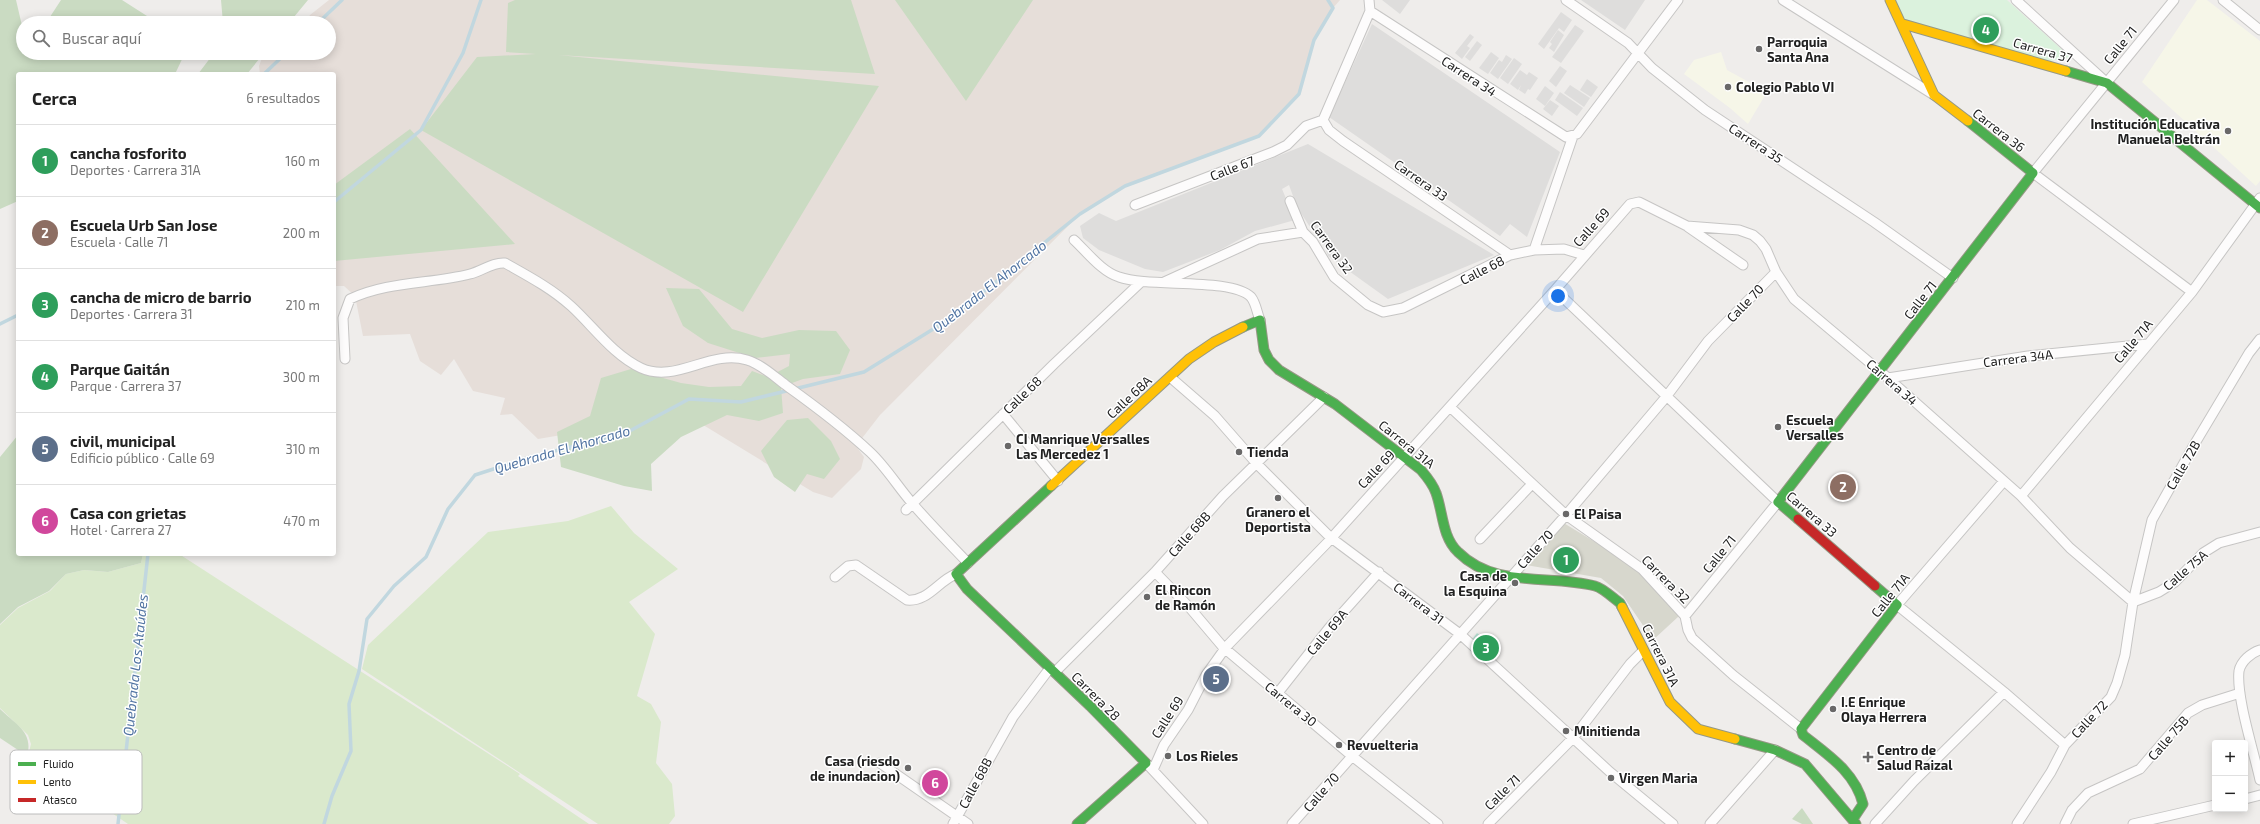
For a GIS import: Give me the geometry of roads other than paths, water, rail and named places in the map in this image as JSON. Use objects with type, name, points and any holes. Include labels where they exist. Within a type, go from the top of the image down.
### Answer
[{"type":"street","points":[[1323,120],[1370,11],[1369,0]]},
{"type":"street","name":"Carrera 35","points":[[1566,0],[1628,43],[1638,55],[1705,110],[1874,222],[1953,278]]},
{"type":"street","points":[[1534,250],[1571,137],[1638,55],[1678,0]]},
{"type":"street","name":"Carrera 36","points":[[1782,0],[1934,95],[2033,173],[2192,292]]},
{"type":"street","points":[[1890,0],[1903,24],[1934,95]]},
{"type":"street","name":"Carrera 37","points":[[2016,0],[2107,83],[2259,203]]},
{"type":"street","name":"Calle 71","points":[[1685,616],[1778,502],[2033,173],[2174,0]]},
{"type":"street","points":[[2223,0],[2260,30]]},
{"type":"street","name":"Carrera 34","points":[[1370,11],[1561,136],[1571,137]]},
{"type":"street","name":"Carrera 37","points":[[1903,24],[2107,83]]},
{"type":"street","name":"Calle 67","points":[[1135,205],[1273,152],[1287,145],[1306,126],[1323,120]]},
{"type":"street","name":"Carrera 33","points":[[1323,120],[1329,130],[1343,141],[1510,256]]},
{"type":"street","name":"Carrera 32","points":[[1290,201],[1303,232],[1313,242],[1334,277],[1368,305],[1383,312]]},
{"type":"street","name":"Carrera 34","points":[[1639,202],[1687,226],[1739,230],[1753,235],[1766,249],[1776,272],[1794,299],[1880,371],[2021,496],[2070,548],[2133,602]]},
{"type":"street","name":"Calle 69","points":[[1153,770],[1164,745],[1188,710],[1206,675],[1225,648],[1450,407],[1630,204],[1639,202]]},
{"type":"street","name":"Calle 71A","points":[[2021,496],[2192,292],[2259,203]]},
{"type":"street","points":[[1687,226],[1743,265]]},
{"type":"street","points":[[1162,283],[1258,239],[1303,232]]},
{"type":"street","name":"Carrera 31A","points":[[1074,240],[1105,269],[1118,277],[1141,282],[1217,286],[1239,290],[1250,297],[1260,320],[1262,346],[1273,365],[1289,378],[1324,397],[1378,436],[1403,458],[1420,469],[1430,480],[1437,493],[1448,540],[1456,551],[1482,569],[1508,578],[1560,581],[1596,586],[1603,590],[1620,603],[1633,627],[1642,651],[1670,702],[1698,729],[1775,750],[1805,764],[1855,822]]},
{"type":"street","name":"Calle 68","points":[[1383,312],[1403,308],[1510,256],[1534,250],[1564,249],[1584,255]]},
{"type":"street","points":[[344,359],[343,318],[350,299],[366,292],[398,285],[455,278],[477,272],[498,262],[505,263],[543,284],[570,305],[624,357],[640,368],[654,372],[666,373],[706,361],[746,359],[758,365],[796,392],[870,452],[910,507],[968,563]]},
{"type":"street","name":"Calle 70","points":[[1292,824],[1508,578],[1566,515],[1666,397],[1708,341],[1776,272]]},
{"type":"street","name":"Calle 68","points":[[910,507],[1003,414],[1141,282]]},
{"type":"street","name":"Carrera 33","points":[[1555,290],[1778,502],[1897,605],[2004,692],[2065,745]]},
{"type":"street","name":"Calle 68A","points":[[835,577],[848,566],[856,565],[907,600],[916,600],[934,590],[949,577],[956,574],[1189,359],[1210,343],[1238,328],[1260,320]]},
{"type":"street","name":"Calle 72B","points":[[2133,602],[2152,520],[2249,353],[2260,339]]},
{"type":"street","name":"Carrera 34A","points":[[1888,378],[2028,356],[2148,344]]},
{"type":"street","name":"Carrera 31","points":[[1170,377],[1215,416],[1257,464],[1330,537],[1379,572],[1460,634],[1574,737],[1610,772],[1673,824]]},
{"type":"street","name":"Calle 68B","points":[[955,821],[997,743],[1013,717],[1053,670],[1155,572],[1223,496],[1324,397]]},
{"type":"street","name":"Carrera 32","points":[[1450,407],[1566,515],[1642,569],[1685,616],[1688,630],[1692,638],[1733,675],[1801,729],[1803,735],[1856,783],[1862,794],[1863,804],[1855,822]]},
{"type":"street","points":[[1003,414],[1058,481]]},
{"type":"street","name":"Calle 71A","points":[[1801,729],[1897,605],[2004,481]]},
{"type":"street","points":[[1480,539],[1532,484]]},
{"type":"street","name":"Calle 75A","points":[[2133,602],[2159,592],[2176,582],[2202,553],[2219,543],[2260,532]]},
{"type":"street","name":"Carrera 30","points":[[1155,572],[1225,648],[1277,694],[1352,756],[1438,824]]},
{"type":"street","name":"Calle 69A","points":[[1277,694],[1329,628],[1379,572]]},
{"type":"street","name":"Carrera 28","points":[[956,574],[967,589],[1053,670],[1153,770],[1203,824]]},
{"type":"street","name":"Calle 72","points":[[2017,824],[2051,772],[2065,745],[2110,696],[2117,683],[2129,633],[2133,602]]},
{"type":"street","name":"Calle 71","points":[[1488,824],[1574,737],[1630,664],[1642,651]]},
{"type":"street","points":[[2258,651],[2247,657],[2239,670],[2240,694],[2258,758],[2260,780]]},
{"type":"street","points":[[1875,824],[1914,781],[2004,692]]},
{"type":"street","name":"Calle 75B","points":[[2065,824],[2072,810],[2088,793],[2140,769],[2188,713],[2202,705],[2240,694]]},
{"type":"street","points":[[1710,824],[1775,750]]},
{"type":"street","points":[[880,763],[955,821],[968,824]]},
{"type":"street","points":[[1077,824],[1146,763]]},
{"type":"street","points":[[2248,798],[2260,795]]},
{"type":"street","points":[[2133,824],[2212,806]]},
{"type":"waterway","points":[[325,16],[342,0]]},
{"type":"waterway","name":"Quebrada Los Ataúdes","points":[[336,200],[421,130],[463,53],[481,0]]},
{"type":"waterway","name":"Quebrada El Ahorcado","points":[[324,824],[332,796],[351,751],[349,704],[359,671],[367,619],[394,586],[426,557],[448,509],[475,475],[530,457],[624,434],[689,399],[741,402],[864,372],[951,318],[1080,214],[1125,186],[1259,136],[1299,94],[1314,40],[1333,8],[1328,0]]},
{"type":"waterway","points":[[266,72],[279,60]]},
{"type":"waterway","points":[[0,324],[16,316]]},
{"type":"waterway","name":"Quebrada Los Ataúdes","points":[[126,750],[148,556]]},
{"type":"waterway","name":"Quebrada Los Ataúdes","points":[[118,824],[119,814]]},
{"type":"place","name":"Parque Gaitán","points":[[1986,30]]},
{"type":"place","name":"Parroquia Santa Ana","points":[[1759,49]]},
{"type":"place","name":"Colegio Pablo VI","points":[[1728,87]]},
{"type":"place","name":"Institución Educativa Manuela Beltrán","points":[[2228,131]]},
{"type":"place","name":"Escuela Versalles","points":[[1778,427]]},
{"type":"place","name":"CI Manrique Versalles Las Mercedez 1","points":[[1008,446]]},
{"type":"place","name":"Tienda","points":[[1239,452]]},
{"type":"place","name":"Escuela Urb San Jose","points":[[1843,487]]},
{"type":"place","name":"Granero el Deportista","points":[[1278,498]]},
{"type":"place","name":"El Paisa","points":[[1566,514]]},
{"type":"place","name":"cancha fosforito","points":[[1566,560]]},
{"type":"place","name":"Casa de la Esquina","points":[[1515,583]]},
{"type":"place","name":"El Rincon de Ramón","points":[[1147,597]]},
{"type":"place","name":"cancha de micro de barrio","points":[[1486,648]]},
{"type":"place","name":"civil, municipal","points":[[1216,679]]},
{"type":"place","name":"I.E Enrique Olaya Herrera","points":[[1833,709]]},
{"type":"place","name":"Minitienda","points":[[1566,731]]},
{"type":"place","name":"Revuelteria","points":[[1339,745]]},
{"type":"place","name":"Los Rieles","points":[[1168,756]]},
{"type":"place","name":"Centro de Salud Raizal","points":[[1868,757]]},
{"type":"place","name":"Casa (riesdo de inundacion)","points":[[908,768]]},
{"type":"place","name":"Virgen Maria","points":[[1611,778]]},
{"type":"place","name":"Casa con grietas","points":[[935,783]]}]
